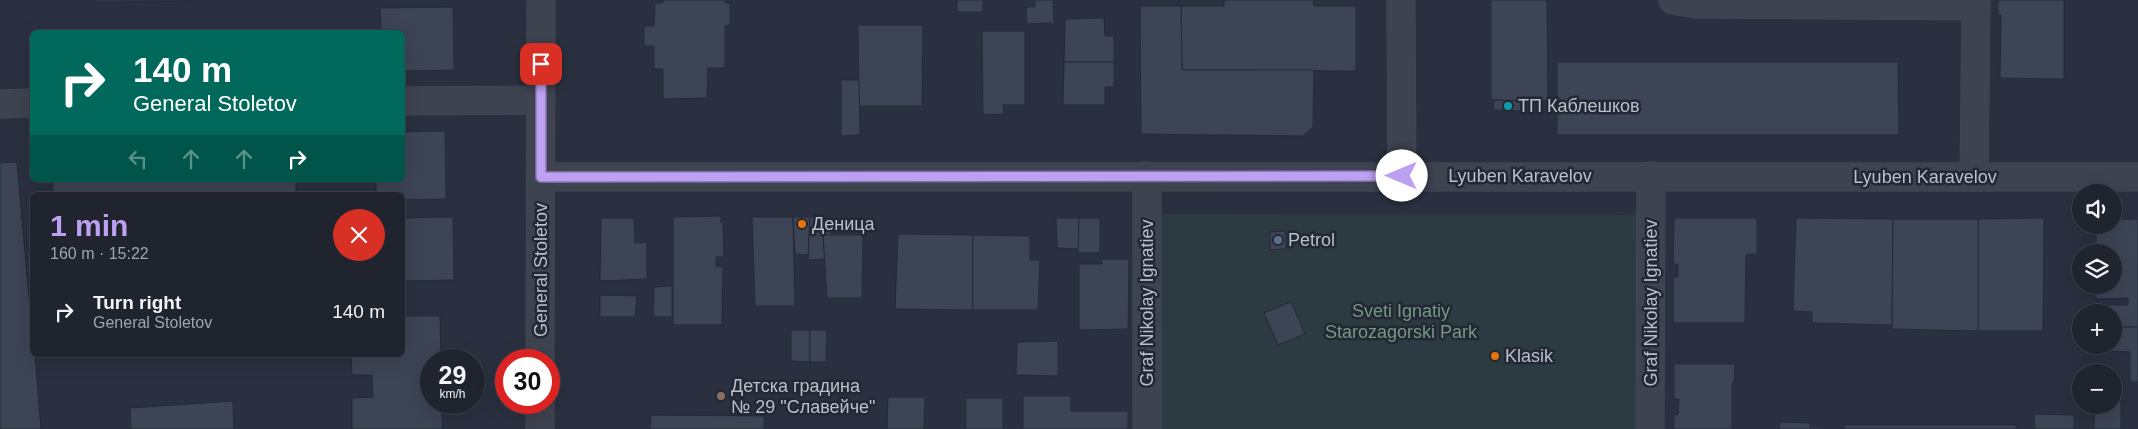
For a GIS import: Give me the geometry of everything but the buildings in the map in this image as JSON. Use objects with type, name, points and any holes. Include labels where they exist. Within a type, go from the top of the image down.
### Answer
[{"type":"street","name":"General Stoletov","points":[[540,349],[541,0]]},
{"type":"street","points":[[1402,0],[1402,176]]},
{"type":"street","points":[[1673,0],[1695,4],[1976,3],[1974,177]]},
{"type":"street","points":[[405,101],[541,100]]},
{"type":"street","points":[[0,104],[30,103]]},
{"type":"street","name":"Graf Nikolay Ignatiev","points":[[1147,176],[1147,429]]},
{"type":"street","name":"Graf Nikolay Ignatiev","points":[[1650,429],[1651,176]]},
{"type":"street","name":"Lyuben Karavelov","points":[[541,177],[2138,177]]},
{"type":"street","points":[[540,414],[540,429]]},
{"type":"green space","name":"Sveti Ignatiy Starozagorski Park","points":[[1162,214],[1641,215],[1640,429],[1161,429]]},
{"type":"place","name":"ТП Каблешков","points":[[1508,106]]},
{"type":"place","name":"Деница","points":[[802,224]]},
{"type":"place","name":"Petrol","points":[[1278,240]]},
{"type":"place","name":"Klasik","points":[[1495,356]]},
{"type":"place","name":"Детска градина № 29 \"Славейче\"","points":[[721,396]]},
{"type":"route","points":[[541,64],[541,177],[1402,176]]}]
